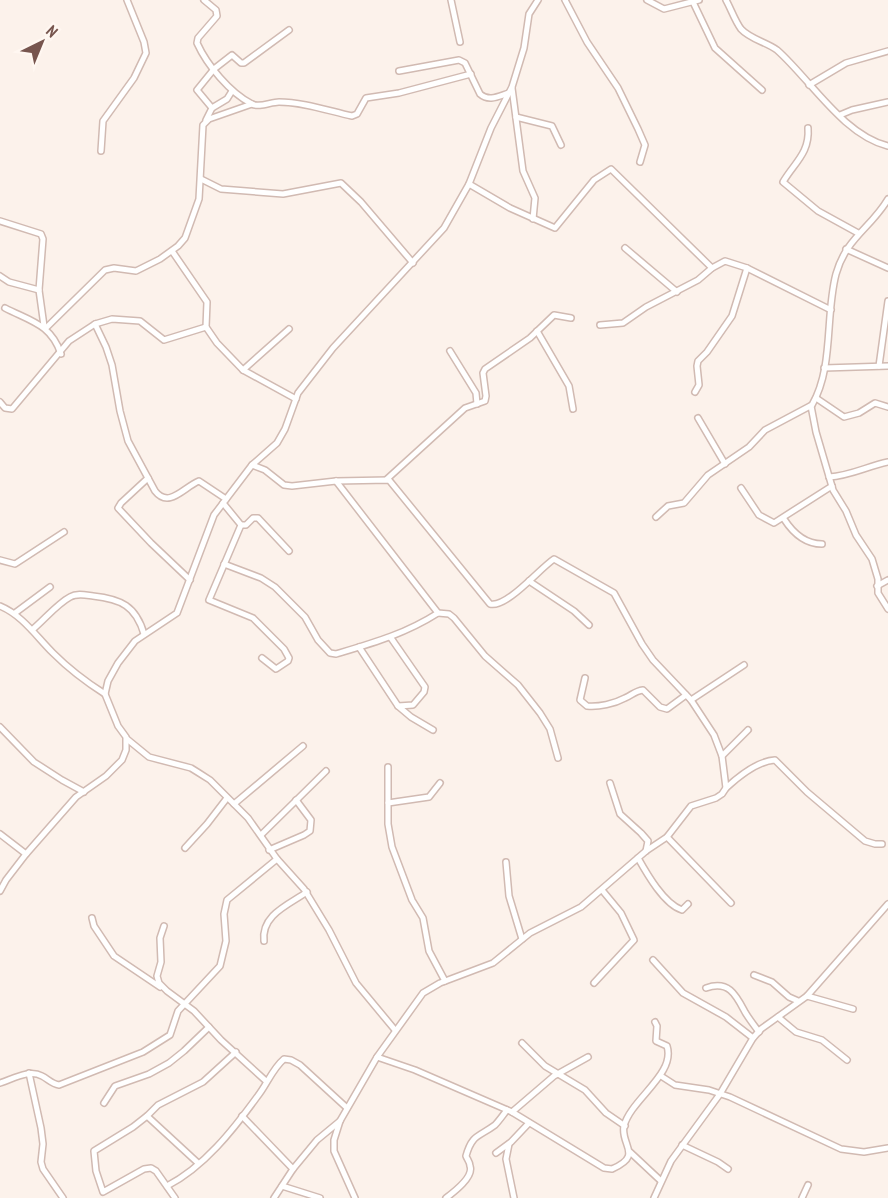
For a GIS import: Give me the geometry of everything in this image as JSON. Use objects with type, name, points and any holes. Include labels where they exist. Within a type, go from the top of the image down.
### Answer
[{"type":"street","points":[[101,151],[103,122],[134,78],[146,53],[144,42],[127,0]]},
{"type":"street","points":[[204,0],[216,10],[217,16],[198,38],[197,43],[232,92],[252,104]]},
{"type":"street","points":[[451,0],[460,42]]},
{"type":"street","points":[[395,1030],[356,983],[307,892],[277,859],[261,835],[234,804],[200,773],[191,768],[149,757],[126,737],[118,726],[105,694],[108,681],[118,663],[135,641],[174,617],[182,604],[214,515],[252,465],[278,443],[305,382],[333,348],[444,228],[469,184],[491,128],[510,90],[524,48],[529,14],[538,0]]},
{"type":"street","points":[[565,0],[587,42],[618,88],[638,129],[645,145],[640,162]]},
{"type":"street","points":[[647,0],[660,8],[696,1],[715,48],[762,90]]},
{"type":"street","points":[[726,0],[741,29],[775,49],[808,85],[864,135],[888,146]]},
{"type":"street","points":[[212,108],[197,90],[214,69],[232,55],[244,63],[289,30]]},
{"type":"street","points":[[808,85],[846,63],[888,51]]},
{"type":"street","points":[[399,71],[459,60],[465,63],[484,98],[489,99],[510,90]]},
{"type":"street","points":[[205,122],[252,104],[278,102],[293,103],[352,116],[357,114],[366,98],[399,93],[471,74]]},
{"type":"street","points":[[510,90],[523,171],[535,198],[533,219]]},
{"type":"street","points":[[45,327],[105,270],[114,268],[136,271],[147,267],[172,251],[185,238],[199,199],[201,129],[212,108],[227,99],[232,92]]},
{"type":"street","points":[[840,115],[888,102]]},
{"type":"street","points":[[516,117],[552,126],[561,145]]},
{"type":"street","points":[[808,128],[807,146],[783,182],[818,211],[858,233]]},
{"type":"street","points":[[469,184],[533,219],[555,228],[594,180],[611,169],[712,268]]},
{"type":"street","points":[[201,179],[221,189],[283,194],[341,183],[413,263]]},
{"type":"street","points":[[888,199],[882,209],[846,249],[836,275],[824,368],[812,406],[816,432],[832,486],[872,560],[878,593],[888,609]]},
{"type":"street","points":[[0,221],[41,234],[43,239],[39,290],[45,327]]},
{"type":"street","points":[[625,248],[677,292]]},
{"type":"street","points":[[846,249],[888,268]]},
{"type":"street","points":[[172,251],[207,302],[206,327],[223,350],[243,370],[296,399]]},
{"type":"street","points":[[600,325],[623,323],[645,307],[698,280],[725,261],[747,268],[831,310]]},
{"type":"street","points":[[695,392],[699,385],[698,361],[732,316],[747,268]]},
{"type":"street","points":[[0,276],[9,282],[39,290]]},
{"type":"street","points":[[879,366],[888,301]]},
{"type":"street","points":[[5,308],[45,327],[61,354]]},
{"type":"street","points":[[387,479],[465,408],[486,399],[484,371],[537,331],[554,315],[559,314],[571,318]]},
{"type":"street","points":[[0,402],[5,408],[12,409],[61,354],[69,341],[95,324],[112,319],[140,321],[164,340],[206,327]]},
{"type":"street","points":[[95,324],[112,365],[128,441],[159,496],[165,499],[176,496],[199,481],[224,501],[241,525]]},
{"type":"street","points":[[243,370],[289,329]]},
{"type":"street","points":[[537,331],[569,386],[573,409]]},
{"type":"street","points":[[450,351],[476,393],[477,404]]},
{"type":"street","points":[[824,368],[888,366]]},
{"type":"street","points":[[816,398],[844,417],[859,413],[876,403],[888,406]]},
{"type":"street","points":[[656,517],[668,506],[683,504],[699,483],[749,447],[765,429],[812,406]]},
{"type":"street","points":[[698,418],[725,464]]},
{"type":"street","points":[[829,477],[849,475],[888,462]]},
{"type":"street","points":[[252,465],[265,470],[284,485],[292,486],[387,479],[393,483],[490,604],[496,605],[554,559],[611,591],[653,660],[688,697],[714,735],[722,756],[726,788]]},
{"type":"street","points":[[148,478],[125,498],[118,508],[190,580]]},
{"type":"street","points":[[336,481],[438,613]]},
{"type":"street","points":[[741,488],[763,519],[774,524],[832,486]]},
{"type":"street","points":[[241,525],[246,525],[253,518],[258,518],[289,551]]},
{"type":"street","points":[[784,519],[792,530],[807,542],[822,544]]},
{"type":"street","points":[[241,525],[209,600],[253,618],[284,649],[289,658],[276,669],[262,658]]},
{"type":"street","points":[[0,560],[15,564],[64,532]]},
{"type":"street","points":[[224,564],[261,578],[276,587],[305,617],[327,651],[336,654],[391,638],[438,613],[449,614],[484,656],[518,685],[550,729],[558,758]]},
{"type":"street","points":[[877,586],[888,580]]},
{"type":"street","points":[[529,581],[574,611],[589,625]]},
{"type":"street","points":[[15,613],[50,587]]},
{"type":"street","points":[[32,630],[67,599],[78,594],[108,598],[125,604],[140,620],[144,634]]},
{"type":"street","points":[[0,606],[15,613],[53,654],[82,680],[105,694]]},
{"type":"street","points":[[391,638],[425,687],[424,692],[413,705],[398,706]]},
{"type":"street","points":[[359,647],[398,706],[433,730]]},
{"type":"street","points":[[585,678],[580,700],[587,706],[608,704],[624,699],[635,691],[643,690],[660,707],[667,709],[744,665]]},
{"type":"street","points":[[0,728],[34,762],[84,792]]},
{"type":"street","points":[[722,756],[748,730]]},
{"type":"street","points":[[0,891],[26,854],[76,797],[106,776],[122,760],[126,750],[126,737]]},
{"type":"street","points":[[234,804],[303,746]]},
{"type":"street","points":[[355,1198],[334,1150],[334,1140],[340,1121],[377,1057],[423,993],[445,981],[493,963],[536,929],[573,912],[646,851],[667,837],[691,806],[722,795],[726,788],[747,771],[775,759],[807,792],[865,840],[882,844]]},
{"type":"street","points":[[388,767],[388,824],[392,847],[414,904],[423,918],[429,951],[445,981]]},
{"type":"street","points":[[261,835],[326,771]]},
{"type":"street","points":[[388,802],[429,797],[440,783]]},
{"type":"street","points":[[610,783],[620,814],[648,841],[646,851]]},
{"type":"street","points":[[185,848],[227,798]]},
{"type":"street","points":[[269,849],[304,836],[310,831],[311,820],[296,800]]},
{"type":"street","points":[[0,834],[26,854]]},
{"type":"street","points":[[667,837],[731,903]]},
{"type":"street","points":[[638,858],[653,885],[675,907],[682,910],[688,904]]},
{"type":"street","points":[[0,1083],[35,1073],[59,1085],[143,1052],[170,1035],[177,1013],[184,1003],[220,966],[226,941],[224,914],[227,900],[277,859]]},
{"type":"street","points":[[506,862],[509,896],[522,939]]},
{"type":"street","points":[[594,983],[634,940],[621,913],[602,890]]},
{"type":"street","points":[[264,940],[263,934],[268,919],[307,892]]},
{"type":"street","points":[[654,1198],[668,1167],[720,1094],[753,1038],[807,996],[888,906]]},
{"type":"street","points":[[92,918],[94,926],[114,956],[194,1011],[266,1081]]},
{"type":"street","points":[[164,926],[160,938],[161,962],[158,976],[159,983],[166,991]]},
{"type":"street","points":[[653,960],[682,993],[726,1017],[753,1038]]},
{"type":"street","points":[[754,975],[772,982],[789,998],[798,1001]]},
{"type":"street","points":[[706,988],[718,986],[736,995],[759,1032]]},
{"type":"street","points":[[807,996],[853,1009]]},
{"type":"street","points":[[778,1017],[796,1032],[822,1040],[847,1060]]},
{"type":"street","points":[[655,1022],[656,1041],[669,1048],[661,1076],[635,1105],[625,1126],[630,1152],[661,1181]]},
{"type":"street","points":[[104,1103],[115,1086],[149,1074],[169,1063],[209,1027]]},
{"type":"street","points":[[522,1043],[545,1066],[585,1090],[606,1113],[625,1126]]},
{"type":"street","points":[[175,1198],[156,1171],[151,1168],[144,1169],[104,1195],[96,1171],[94,1151],[133,1127],[158,1105],[203,1082],[236,1052]]},
{"type":"street","points":[[377,1057],[415,1070],[510,1111],[607,1169],[615,1168],[627,1158],[630,1152]]},
{"type":"street","points":[[446,1198],[470,1172],[471,1167],[466,1156],[474,1138],[495,1124],[557,1073],[588,1057]]},
{"type":"street","points":[[167,1186],[214,1150],[259,1095],[266,1081],[282,1060],[291,1060],[300,1065],[347,1108]]},
{"type":"street","points":[[29,1073],[41,1128],[43,1144],[41,1162],[43,1169],[63,1198]]},
{"type":"street","points":[[661,1076],[675,1085],[720,1094],[841,1149],[864,1152],[888,1148]]},
{"type":"street","points":[[147,1116],[198,1163]]},
{"type":"street","points":[[242,1116],[293,1168]]},
{"type":"street","points":[[274,1198],[293,1168],[317,1140],[340,1121]]},
{"type":"street","points":[[496,1153],[509,1144],[529,1123]]},
{"type":"street","points":[[509,1144],[506,1159],[514,1198]]},
{"type":"street","points":[[682,1145],[728,1169]]},
{"type":"street","points":[[802,1198],[807,1185]]},
{"type":"street","points":[[282,1186],[320,1198]]}]
